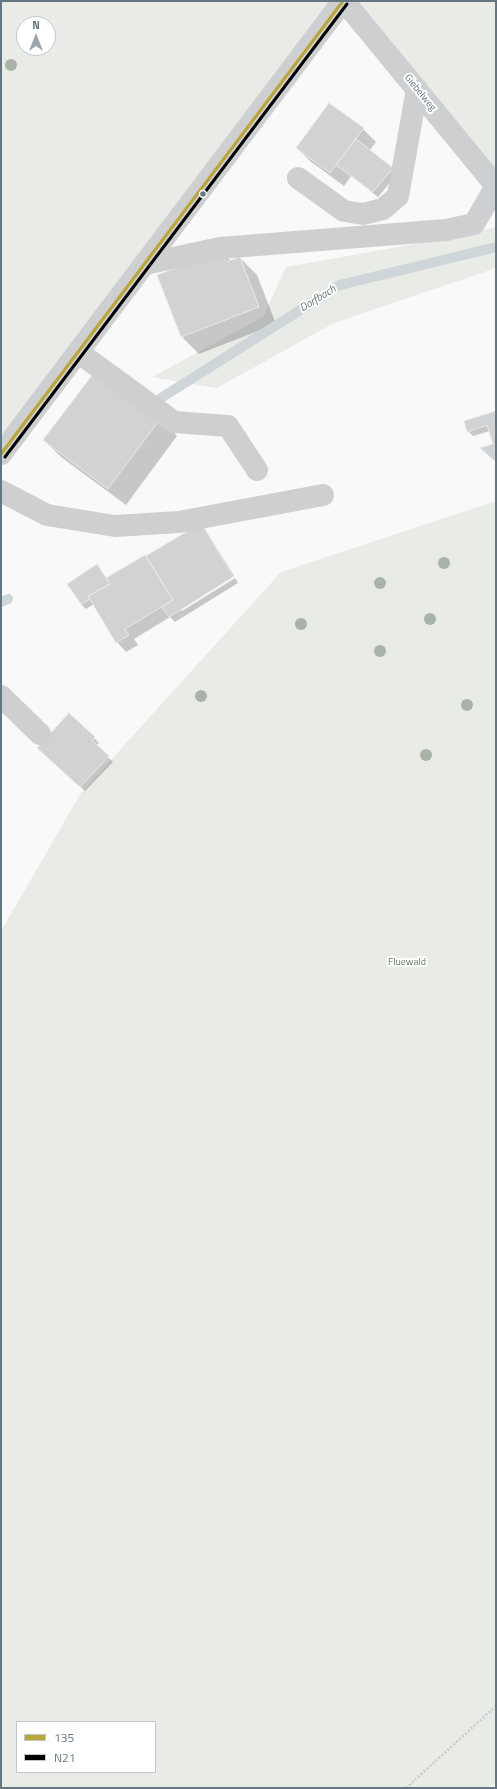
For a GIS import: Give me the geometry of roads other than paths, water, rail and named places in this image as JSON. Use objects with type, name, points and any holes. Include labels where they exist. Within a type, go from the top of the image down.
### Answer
[{"type":"street","name":"Giebelweg","points":[[344,1],[496,186]]},
{"type":"street","points":[[1,454],[344,1]]},
{"type":"street","points":[[298,178],[344,211],[363,214],[383,210],[398,196],[417,89]]},
{"type":"street","points":[[145,264],[220,248],[446,230],[474,224],[496,186]]},
{"type":"street","points":[[78,352],[174,422],[228,426],[257,470]]},
{"type":"street","points":[[1,490],[47,515],[115,526],[179,522],[323,495]]},
{"type":"street","points":[[1,696],[40,734]]},
{"type":"waterway","name":"Dorfbach","points":[[161,398],[340,285],[496,247]]},
{"type":"waterway","name":"Dorfbach","points":[[1,602],[8,599]]},
{"type":"park label","name":"Fluewald","points":[[407,963]]}]
